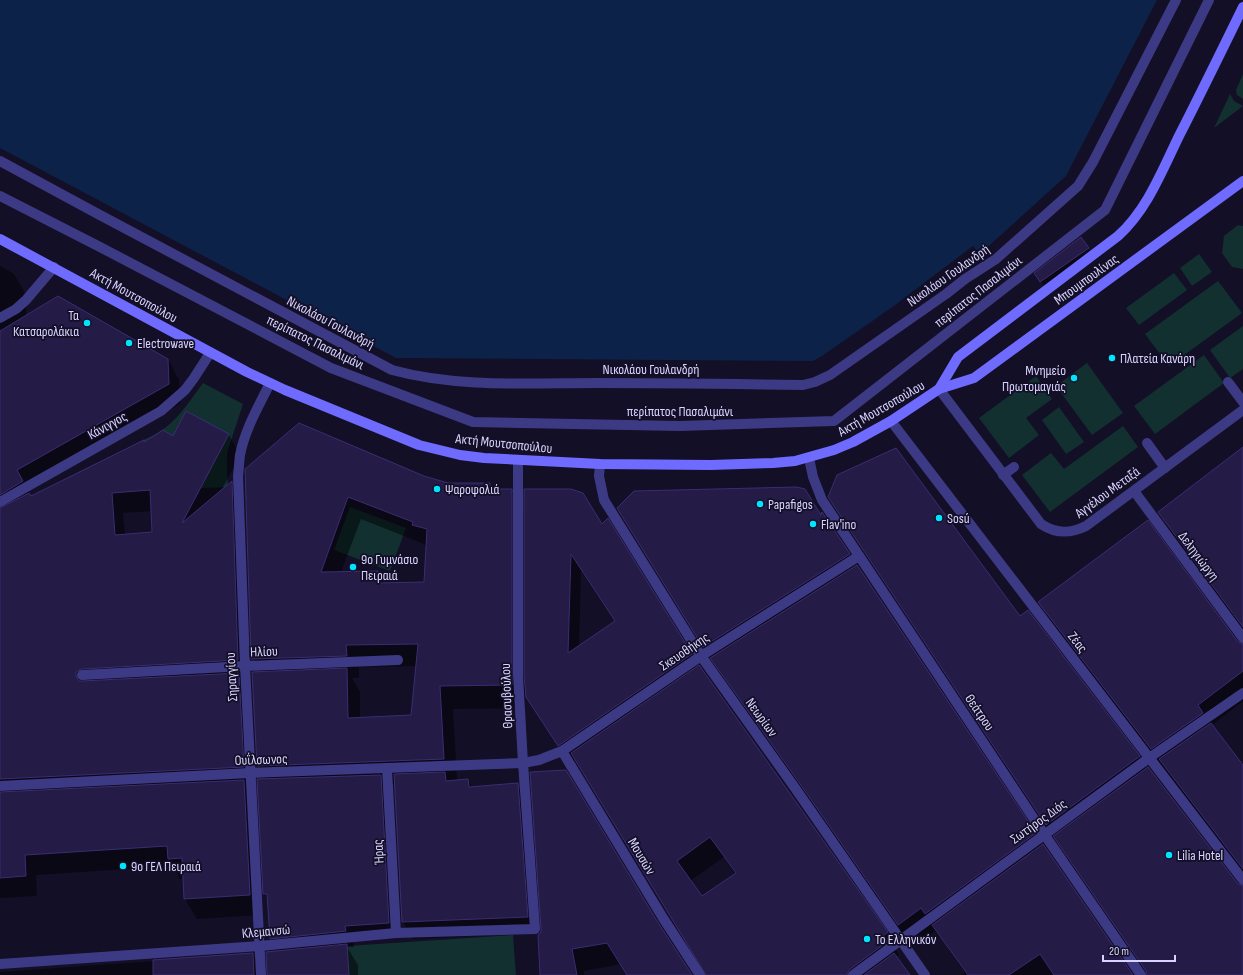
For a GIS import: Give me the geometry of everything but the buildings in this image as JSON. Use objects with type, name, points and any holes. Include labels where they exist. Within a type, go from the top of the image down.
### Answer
[{"type":"main road","points":[[940,389],[958,357],[1118,236],[1133,221],[1146,202],[1243,7]]},
{"type":"main road","name":"Μπουμπουλίνας","points":[[940,389],[974,378],[1243,181]]},
{"type":"main road","name":"Ακτή Μουτσοπούλου","points":[[0,239],[210,353],[270,383],[419,445],[466,456],[518,461],[600,464],[773,464],[809,458],[853,442],[891,421],[940,389]]},
{"type":"street","name":"Νικολάου Γουλανδρή","points":[[0,161],[104,218],[392,370],[432,379],[503,384],[643,383],[803,385],[815,382],[830,375],[946,294],[965,278],[990,265],[1078,186],[1098,152],[1176,0]]},
{"type":"street","name":"περίπατος Πασαλιμάνι","points":[[0,196],[331,368],[473,422],[680,426],[834,421],[1105,210],[1209,0]]},
{"type":"street","points":[[0,318],[26,300],[54,267]]},
{"type":"street","name":"Κάνιγγος","points":[[0,502],[161,411],[185,390],[210,353]]},
{"type":"street","points":[[1228,382],[1243,402]]},
{"type":"street","name":"Σηραγγίου","points":[[262,975],[250,773],[238,476],[240,456],[247,430],[270,383]]},
{"type":"street","name":"Αγγέλου Μεταξά","points":[[940,389],[1041,524],[1049,529],[1068,533],[1077,531],[1086,526],[1243,410]]},
{"type":"street","name":"Ζέας","points":[[891,421],[1243,880]]},
{"type":"street","points":[[1146,443],[1165,468]]},
{"type":"street","name":"Θεάτρου","points":[[809,458],[813,477],[822,500],[1044,834],[1141,975]]},
{"type":"street","name":"Θρασυβούλου","points":[[518,461],[518,674],[535,929]]},
{"type":"street","name":"Νεωρίων","points":[[600,464],[599,476],[604,500],[701,656],[925,975]]},
{"type":"street","points":[[1004,475],[1014,467]]},
{"type":"street","name":"Δεληγιώργη","points":[[1134,491],[1243,638]]},
{"type":"street","name":"Σκευοθήκης","points":[[523,763],[539,760],[562,751],[701,656],[860,556]]},
{"type":"street","name":"Ηλίου","points":[[82,675],[245,666],[398,660]]},
{"type":"street","name":"Σωτήρος Διός","points":[[853,975],[1149,758],[1243,693]]},
{"type":"street","name":"Μουσών","points":[[562,751],[662,918],[700,975]]},
{"type":"street","name":"Ουΐλσωνος","points":[[0,786],[250,773],[523,763]]},
{"type":"street","name":"Ήρας","points":[[387,769],[396,933]]},
{"type":"street","name":"Κλεμανσώ","points":[[0,964],[260,946],[396,933],[535,929]]},
{"type":"green space","points":[[1243,74],[1243,99],[1237,95],[1236,90]]},
{"type":"green space","points":[[1230,94],[1234,101],[1243,106],[1214,128]]},
{"type":"green space","points":[[1238,225],[1243,226],[1243,269],[1232,267],[1222,253],[1224,236]]},
{"type":"green space","points":[[1199,254],[1212,272],[1192,286],[1180,268]]},
{"type":"green space","points":[[1174,273],[1187,290],[1139,325],[1126,308]]},
{"type":"green space","points":[[1218,281],[1242,313],[1169,366],[1145,334]]},
{"type":"green space","points":[[1243,326],[1243,369],[1230,378],[1210,350]]},
{"type":"green space","points":[[1204,355],[1224,383],[1155,434],[1134,406]]},
{"type":"green space","points":[[1087,363],[1123,413],[1092,435],[1056,386]]},
{"type":"green space","points":[[1036,376],[1052,399],[1026,418],[1039,435],[1009,458],[979,418]]},
{"type":"green space","points":[[203,383],[243,404],[227,453],[228,487],[150,490],[143,440],[162,430],[178,416]]},
{"type":"green space","points":[[1059,407],[1084,442],[1066,454],[1042,420]]},
{"type":"green space","points":[[1123,426],[1138,447],[1050,512],[1022,475],[1051,453],[1064,469]]},
{"type":"green space","points":[[350,507],[406,528],[390,571],[334,550]]},
{"type":"green space","points":[[513,935],[516,975],[349,975],[347,946]]},
{"type":"water","points":[[0,0],[1157,0],[1066,176],[980,254],[973,246],[891,308],[813,361],[396,358],[0,148]]},
{"type":"place","name":"Τα Κατσαρολάκια","points":[[87,323]]},
{"type":"place","name":"Electrowave","points":[[129,343]]},
{"type":"place","name":"Πλατεία Κανάρη","points":[[1112,358]]},
{"type":"place","name":"Μνημείο Πρωτομαγιάς","points":[[1074,378]]},
{"type":"place","name":"Ψαροφολιά","points":[[437,489]]},
{"type":"place","name":"Papafigos","points":[[760,504]]},
{"type":"place","name":"Sosú","points":[[939,518]]},
{"type":"place","name":"Flav'ino","points":[[813,524]]},
{"type":"place","name":"9ο Γυμνάσιο Πειραιά","points":[[353,567]]},
{"type":"place","name":"Lilia Hotel","points":[[1169,855]]},
{"type":"place","name":"9ο ΓΕΛ Πειραιά","points":[[123,866]]},
{"type":"place","name":"Το Ελληνικόν","points":[[867,939]]}]
